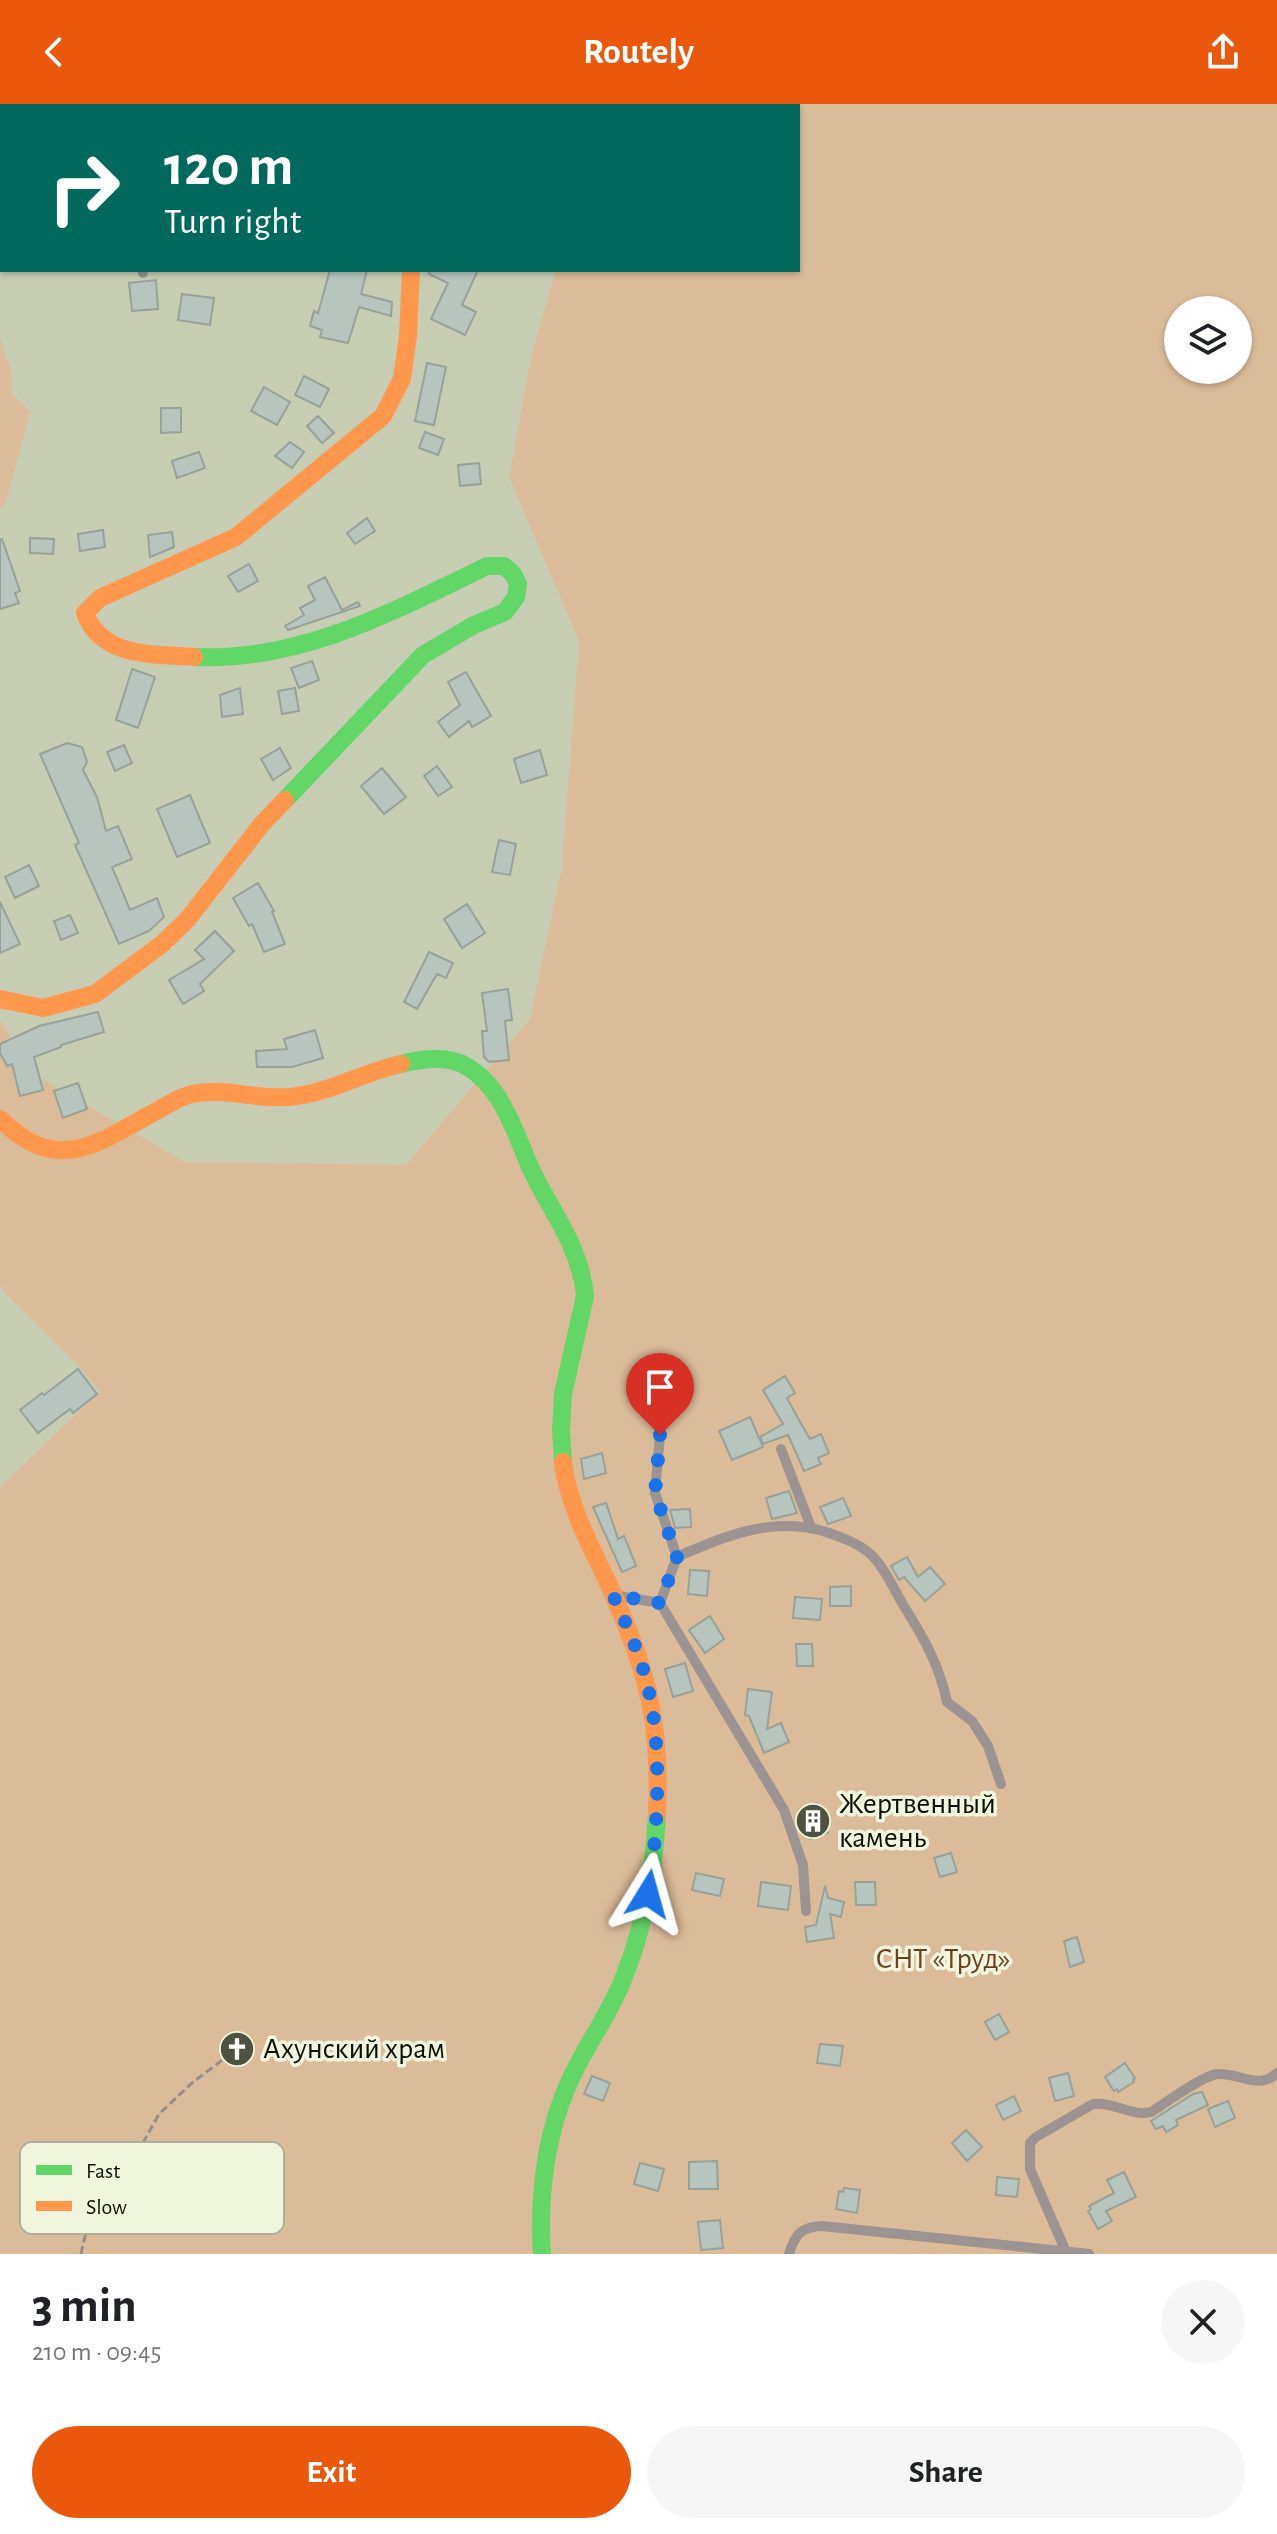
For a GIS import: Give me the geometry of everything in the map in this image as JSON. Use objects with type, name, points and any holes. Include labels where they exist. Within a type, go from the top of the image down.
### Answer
[{"type":"street","points":[[0,999],[43,1008],[95,994],[140,963],[187,920],[262,824],[423,655],[474,625],[505,612],[516,597],[518,584],[513,574],[504,566],[487,566],[348,631],[281,650],[232,657],[183,657],[115,647],[100,640],[89,628],[85,613],[100,598],[236,537],[383,416],[402,379],[408,336],[411,272]]},
{"type":"street","points":[[0,1119],[10,1131],[32,1145],[59,1153],[86,1148],[188,1095],[228,1092],[262,1098],[296,1097],[389,1065],[426,1059],[455,1063],[471,1068],[501,1104],[574,1253],[582,1274],[585,1295],[565,1384],[561,1441],[573,1508],[636,1647],[650,1693],[657,1818],[651,1876],[634,1951],[611,2008],[578,2063],[551,2139],[544,2179],[542,2254]]},
{"type":"lane","points":[[660,1435],[655,1493],[677,1557],[660,1603]]},
{"type":"lane","points":[[781,1449],[811,1527]]},
{"type":"lane","points":[[677,1557],[729,1534],[786,1524],[811,1527],[848,1540],[868,1552],[881,1567],[931,1651],[945,1687],[947,1702],[972,1721],[988,1746],[1001,1784]]},
{"type":"lane","points":[[613,1595],[660,1603],[784,1810],[803,1865],[806,1911]]},
{"type":"lane","points":[[1066,2252],[1030,2169],[1030,2143],[1036,2137],[1093,2104],[1100,2103],[1141,2114],[1151,2112],[1210,2076],[1228,2075],[1258,2082],[1270,2080],[1277,2073]]},
{"type":"lane","points":[[789,2254],[796,2235],[802,2229],[822,2226],[1089,2254]]},
{"type":"path","points":[[143,2142],[159,2114],[193,2082],[236,2050]]},
{"type":"path","points":[[81,2254],[86,2234]]},
{"type":"green space","name":"СНТ «Труд»","points":[[800,104],[1277,104],[1277,2254],[0,2254],[0,1487],[100,1391],[0,1285],[0,1020],[36,1076],[185,1162],[406,1165],[530,1019],[562,867],[579,641],[509,477],[532,353],[555,272],[800,272]]},
{"type":"green space","points":[[0,338],[11,370],[12,394],[30,412],[6,502],[0,510]]},
{"type":"building","points":[[329,272],[366,272],[361,294],[392,302],[391,316],[359,307],[348,343],[320,337],[322,330],[310,326],[314,311],[318,313]]},
{"type":"building","points":[[477,272],[462,305],[476,312],[465,335],[431,319],[448,283],[429,274]]},
{"type":"building","points":[[156,280],[158,309],[132,311],[129,283]]},
{"type":"building","points":[[182,294],[214,298],[210,325],[178,320]]},
{"type":"building","points":[[427,363],[446,367],[434,425],[415,421]]},
{"type":"building","points":[[304,376],[329,389],[320,407],[295,395]]},
{"type":"building","points":[[264,387],[290,402],[277,425],[251,411]]},
{"type":"building","points":[[161,408],[181,408],[181,432],[161,433]]},
{"type":"building","points":[[318,416],[334,433],[322,443],[307,426]]},
{"type":"building","points":[[425,432],[444,439],[438,455],[419,448]]},
{"type":"building","points":[[290,442],[304,452],[292,468],[275,456]]},
{"type":"building","points":[[199,452],[205,468],[177,478],[172,461]]},
{"type":"building","points":[[479,463],[481,484],[460,486],[458,465]]},
{"type":"building","points":[[367,518],[375,531],[355,544],[347,533]]},
{"type":"building","points":[[103,530],[105,547],[80,551],[78,534]]},
{"type":"building","points":[[172,532],[174,547],[150,557],[148,535]]},
{"type":"building","points":[[30,538],[54,539],[53,554],[30,553]]},
{"type":"building","points":[[0,539],[20,591],[15,593],[19,603],[0,609]]},
{"type":"building","points":[[249,564],[258,581],[238,592],[228,576]]},
{"type":"building","points":[[325,577],[342,610],[358,602],[360,606],[288,630],[285,626],[304,615],[300,608],[315,600],[308,586]]},
{"type":"building","points":[[312,661],[319,680],[299,688],[291,668]]},
{"type":"building","points":[[132,669],[155,677],[138,728],[116,720]]},
{"type":"building","points":[[466,672],[491,716],[472,727],[469,721],[449,737],[438,722],[460,705],[448,682]]},
{"type":"building","points":[[240,688],[243,714],[222,717],[220,695]]},
{"type":"building","points":[[295,688],[299,711],[282,714],[278,691]]},
{"type":"building","points":[[67,743],[82,747],[87,762],[83,770],[97,797],[106,831],[118,826],[132,859],[112,867],[130,910],[157,898],[164,917],[149,931],[119,944],[75,845],[79,843],[40,754]]},
{"type":"building","points":[[124,745],[132,763],[115,771],[107,752]]},
{"type":"building","points":[[280,748],[291,768],[273,780],[261,759]]},
{"type":"building","points":[[540,750],[547,775],[521,783],[514,759]]},
{"type":"building","points":[[437,766],[452,787],[438,796],[424,776]]},
{"type":"building","points":[[382,768],[406,797],[384,814],[361,786]]},
{"type":"building","points":[[190,795],[210,843],[177,857],[157,809]]},
{"type":"building","points":[[499,840],[516,844],[510,875],[492,872]]},
{"type":"building","points":[[29,865],[39,886],[15,898],[5,877]]},
{"type":"building","points":[[258,883],[274,911],[285,944],[264,952],[252,924],[249,926],[233,898]]},
{"type":"building","points":[[0,902],[20,944],[0,953]]},
{"type":"building","points":[[467,904],[485,933],[462,948],[444,919]]},
{"type":"building","points":[[70,915],[78,933],[61,940],[54,921]]},
{"type":"building","points":[[215,931],[234,951],[200,984],[204,991],[183,1004],[169,980],[204,959],[195,950]]},
{"type":"building","points":[[429,952],[453,963],[446,978],[437,974],[417,1009],[404,1002]]},
{"type":"building","points":[[508,989],[512,1020],[505,1021],[509,1060],[489,1062],[484,1057],[482,1031],[487,1031],[482,993]]},
{"type":"building","points":[[98,1012],[104,1032],[34,1057],[43,1090],[20,1096],[12,1064],[7,1066],[0,1053],[0,1044],[39,1026]]},
{"type":"building","points":[[315,1030],[323,1058],[292,1067],[257,1067],[256,1051],[287,1049],[284,1039]]},
{"type":"building","points":[[78,1083],[87,1109],[63,1118],[54,1091]]},
{"type":"building","points":[[78,1369],[97,1394],[73,1413],[70,1409],[38,1433],[20,1410]]},
{"type":"building","points":[[785,1376],[795,1393],[787,1398],[800,1422],[810,1439],[821,1434],[829,1453],[818,1458],[821,1464],[804,1471],[788,1435],[763,1444],[760,1437],[783,1424],[763,1390]]},
{"type":"building","points":[[750,1417],[763,1447],[732,1460],[719,1431]]},
{"type":"building","points":[[602,1453],[606,1473],[584,1479],[581,1459]]},
{"type":"building","points":[[789,1491],[797,1513],[772,1519],[766,1498]]},
{"type":"building","points":[[843,1498],[851,1516],[828,1524],[820,1507]]},
{"type":"building","points":[[606,1503],[618,1539],[624,1536],[636,1566],[622,1572],[593,1507]]},
{"type":"building","points":[[690,1509],[691,1527],[675,1528],[670,1510]]},
{"type":"building","points":[[907,1557],[918,1577],[930,1567],[945,1584],[925,1601],[904,1577],[899,1580],[891,1566]]},
{"type":"building","points":[[690,1570],[709,1571],[707,1596],[688,1594]]},
{"type":"building","points":[[851,1586],[851,1606],[830,1606],[830,1587]]},
{"type":"building","points":[[795,1597],[822,1599],[820,1620],[793,1618]]},
{"type":"building","points":[[710,1616],[724,1639],[705,1653],[689,1630]]},
{"type":"building","points":[[796,1644],[812,1644],[813,1666],[797,1666]]},
{"type":"building","points":[[685,1663],[693,1691],[673,1697],[665,1669]]},
{"type":"building","points":[[748,1689],[772,1692],[767,1729],[781,1723],[789,1742],[764,1753],[749,1716],[745,1715]]},
{"type":"building","name":"Жертвенный камень","points":[[817,1803],[828,1833],[810,1839],[799,1810]]},
{"type":"building","points":[[951,1853],[957,1872],[940,1877],[934,1858]]},
{"type":"building","points":[[696,1873],[724,1879],[720,1896],[692,1890]]},
{"type":"building","points":[[761,1882],[791,1886],[788,1910],[758,1906]]},
{"type":"building","points":[[855,1882],[875,1882],[876,1905],[856,1905]]},
{"type":"building","points":[[825,1886],[828,1898],[844,1902],[841,1917],[830,1914],[834,1938],[807,1942],[805,1927],[816,1925]]},
{"type":"building","points":[[1077,1937],[1084,1962],[1070,1967],[1064,1941]]},
{"type":"building","points":[[999,2014],[1009,2032],[995,2040],[985,2022]]},
{"type":"building","points":[[820,2044],[843,2046],[840,2066],[817,2063]]},
{"type":"building","points":[[1125,2063],[1135,2078],[1134,2082],[1118,2092],[1117,2089],[1114,2091],[1105,2077]]},
{"type":"building","points":[[1068,2073],[1074,2096],[1055,2101],[1049,2078]]},
{"type":"building","points":[[592,2076],[610,2083],[603,2101],[584,2094]]},
{"type":"building","points":[[1202,2092],[1208,2105],[1176,2120],[1178,2125],[1166,2132],[1163,2126],[1156,2129],[1151,2121],[1193,2094]]},
{"type":"building","points":[[1014,2096],[1021,2111],[1003,2120],[996,2105]]},
{"type":"building","points":[[1228,2101],[1235,2118],[1215,2127],[1208,2109]]},
{"type":"building","points":[[966,2130],[982,2147],[967,2161],[952,2143]]},
{"type":"building","points":[[717,2161],[718,2189],[689,2189],[689,2162]]},
{"type":"building","points":[[640,2163],[664,2169],[658,2191],[634,2184]]},
{"type":"building","points":[[1124,2172],[1136,2197],[1106,2211],[1112,2221],[1098,2229],[1088,2211],[1091,2209],[1089,2206],[1114,2193],[1107,2180]]},
{"type":"building","points":[[997,2177],[1019,2179],[1017,2197],[996,2195]]},
{"type":"building","points":[[844,2188],[860,2190],[857,2213],[836,2209],[839,2191],[843,2192]]},
{"type":"building","points":[[720,2220],[723,2248],[701,2250],[698,2222]]},
{"type":"traffic: fast","points":[[194,657],[272,651],[309,642],[382,616],[487,566],[504,566],[513,574],[518,584],[516,597],[505,612],[474,625],[423,655],[285,800]]},
{"type":"traffic: fast","points":[[401,1064],[451,1060],[479,1075],[507,1114],[533,1173],[572,1247],[585,1296],[563,1394],[563,1462]]},
{"type":"traffic: fast","points":[[542,2254],[541,2208],[550,2139],[573,2074],[613,2002],[638,1937],[654,1856],[657,1815]]},
{"type":"traffic: slow","points":[[194,657],[146,654],[116,646],[93,628],[85,613],[100,598],[236,537],[383,416],[402,379],[408,336],[411,272]]},
{"type":"traffic: slow","points":[[0,999],[43,1008],[95,994],[162,944],[187,920],[262,824],[285,800]]},
{"type":"traffic: slow","points":[[0,1119],[20,1136],[40,1146],[58,1150],[75,1149],[112,1136],[192,1094],[303,1095],[401,1064]]},
{"type":"traffic: slow","points":[[563,1462],[576,1514],[625,1623],[644,1676],[657,1754],[657,1815]]},
{"type":"place","name":"Жертвенный камень","points":[[813,1821]]},
{"type":"place","name":"Ахунский храм","points":[[237,2049]]},
{"type":"route","points":[[648,1894],[657,1818],[650,1693],[636,1647],[613,1595],[660,1603],[677,1557],[655,1493],[660,1435]]}]
